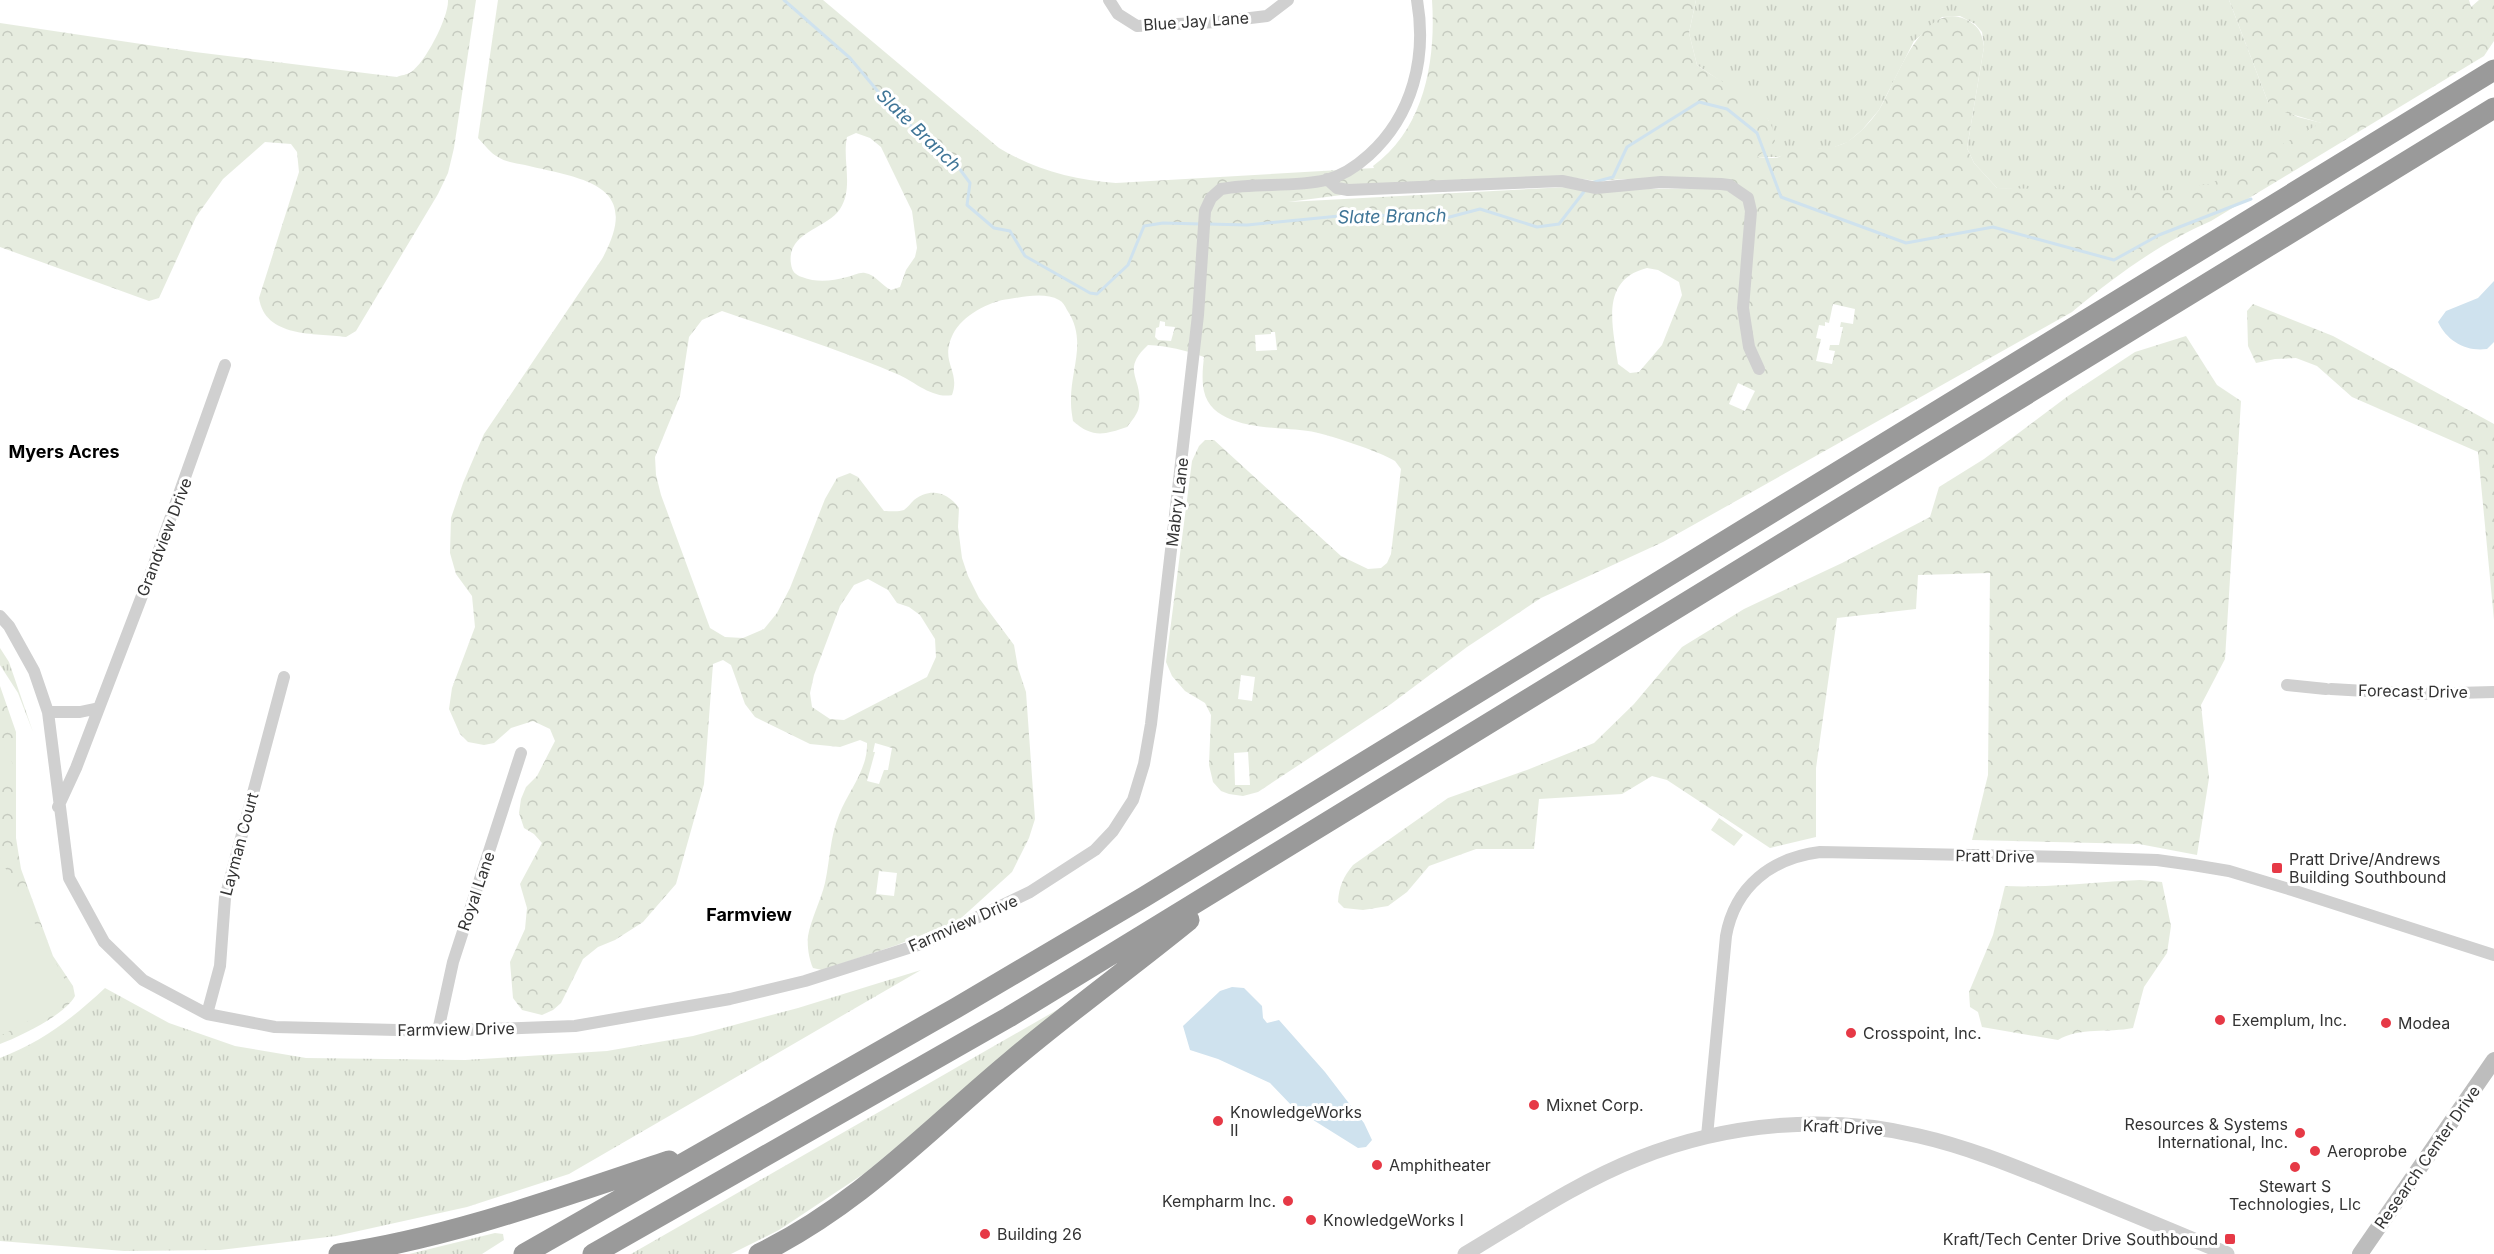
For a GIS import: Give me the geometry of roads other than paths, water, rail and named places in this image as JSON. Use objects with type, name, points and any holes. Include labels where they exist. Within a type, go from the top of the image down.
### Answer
[{"type":"highway","points":[[524,1254],[1021,971],[2494,70]]},
{"type":"highway","points":[[593,1254],[1009,1017],[2494,108]]},
{"type":"highway","points":[[759,1254],[832,1212],[872,1183],[1010,1062],[1260,864]]},
{"type":"highway","points":[[339,1254],[404,1242],[482,1223],[686,1155],[704,1152]]},
{"type":"main road","name":"Research Center Drive","points":[[2360,1254],[2494,1060]]},
{"type":"street","name":"Blue Jay Lane","points":[[1109,0],[1118,14],[1137,26],[1217,22],[1267,16],[1288,0]]},
{"type":"street","points":[[1417,0],[1421,45],[1417,71],[1407,104],[1395,126],[1380,145],[1362,161],[1327,179],[1338,188],[1348,190],[1562,180],[1596,188],[1661,182],[1729,185],[1748,198],[1750,212],[1743,308],[1749,347],[1759,369]]},
{"type":"street","name":"Mabry Lane","points":[[1128,809],[1138,788],[1151,724],[1198,315],[1207,204],[1214,194],[1229,188],[1327,179]]},
{"type":"street","name":"Grandview Drive","points":[[58,807],[99,708],[186,479],[225,365]]},
{"type":"street","name":"Farmview Drive","points":[[0,616],[9,626],[34,671],[48,712],[58,807],[69,878],[104,942],[143,980],[207,1014],[275,1027],[438,1031],[575,1026],[713,1002],[804,981],[924,943],[1030,892],[1063,873],[1095,850],[1113,831],[1128,809]]},
{"type":"street","name":"Layman Court","points":[[207,1014],[220,966],[225,898],[284,677]]},
{"type":"street","name":"Forecast Drive","points":[[2287,685],[2418,694],[2494,692]]},
{"type":"street","points":[[48,712],[80,712],[99,708]]},
{"type":"street","name":"Royal Lane","points":[[438,1031],[453,962],[520,753]]},
{"type":"street","name":"Pratt Drive","points":[[1707,1136],[1726,936],[1730,917],[1742,894],[1760,875],[1778,862],[1804,854],[1820,852],[2068,857],[2157,860],[2193,865],[2229,871],[2494,955]]},
{"type":"street","name":"Kraft Drive","points":[[1465,1254],[1594,1179],[1642,1157],[1707,1136],[1754,1128],[1815,1124],[1856,1126],[1919,1136],[1981,1154],[2228,1254]]},
{"type":"water","points":[[2494,281],[2494,342],[2487,349],[2472,349],[2458,344],[2446,335],[2438,322],[2446,311],[2478,298]]},
{"type":"water","points":[[1232,987],[1244,988],[1262,1006],[1263,1018],[1267,1023],[1279,1020],[1325,1072],[1364,1123],[1372,1140],[1366,1147],[1358,1148],[1294,1108],[1270,1083],[1218,1059],[1190,1050],[1183,1026],[1220,991]]},
{"type":"waterway","name":"Slate Branch","points":[[784,0],[850,58],[896,113],[956,164],[970,183],[967,205],[994,228],[1010,231],[1025,256],[1090,293],[1097,294],[1128,265],[1144,226],[1163,223],[1201,224]]},
{"type":"waterway","name":"Slate Branch","points":[[1591,183],[1613,177],[1627,147],[1699,102],[1727,109],[1757,133],[1781,197],[1906,243],[1993,227],[2114,260],[2159,235],[2251,199]]},
{"type":"waterway","name":"Slate Branch","points":[[1208,224],[1247,225],[1360,214],[1442,219],[1480,209],[1537,227],[1559,224],[1586,189]]},
{"type":"place","name":"Pratt Drive/Andrews Building Southbound","points":[[2277,868]]},
{"type":"place","name":"Exemplum, Inc.","points":[[2220,1020]]},
{"type":"place","name":"Modea","points":[[2386,1023]]},
{"type":"place","name":"Crosspoint, Inc.","points":[[1851,1033]]},
{"type":"place","name":"Mixnet Corp.","points":[[1534,1105]]},
{"type":"place","name":"KnowledgeWorks II","points":[[1218,1121]]},
{"type":"place","name":"Resources & Systems International, Inc.","points":[[2300,1133]]},
{"type":"place","name":"Aeroprobe","points":[[2315,1151]]},
{"type":"place","name":"Amphitheater","points":[[1377,1165]]},
{"type":"place","name":"Stewart S Technologies, Llc","points":[[2295,1167]]},
{"type":"place","name":"Kempharm Inc.","points":[[1288,1201]]},
{"type":"place","name":"KnowledgeWorks I","points":[[1311,1220]]},
{"type":"place","name":"Building 26","points":[[985,1234]]},
{"type":"place","name":"Kraft/Tech Center Drive Southbound","points":[[2230,1239]]},
{"type":"district","name":"Myers Acres","points":[[64,451]]},
{"type":"district","name":"Farmview","points":[[749,914]]}]
